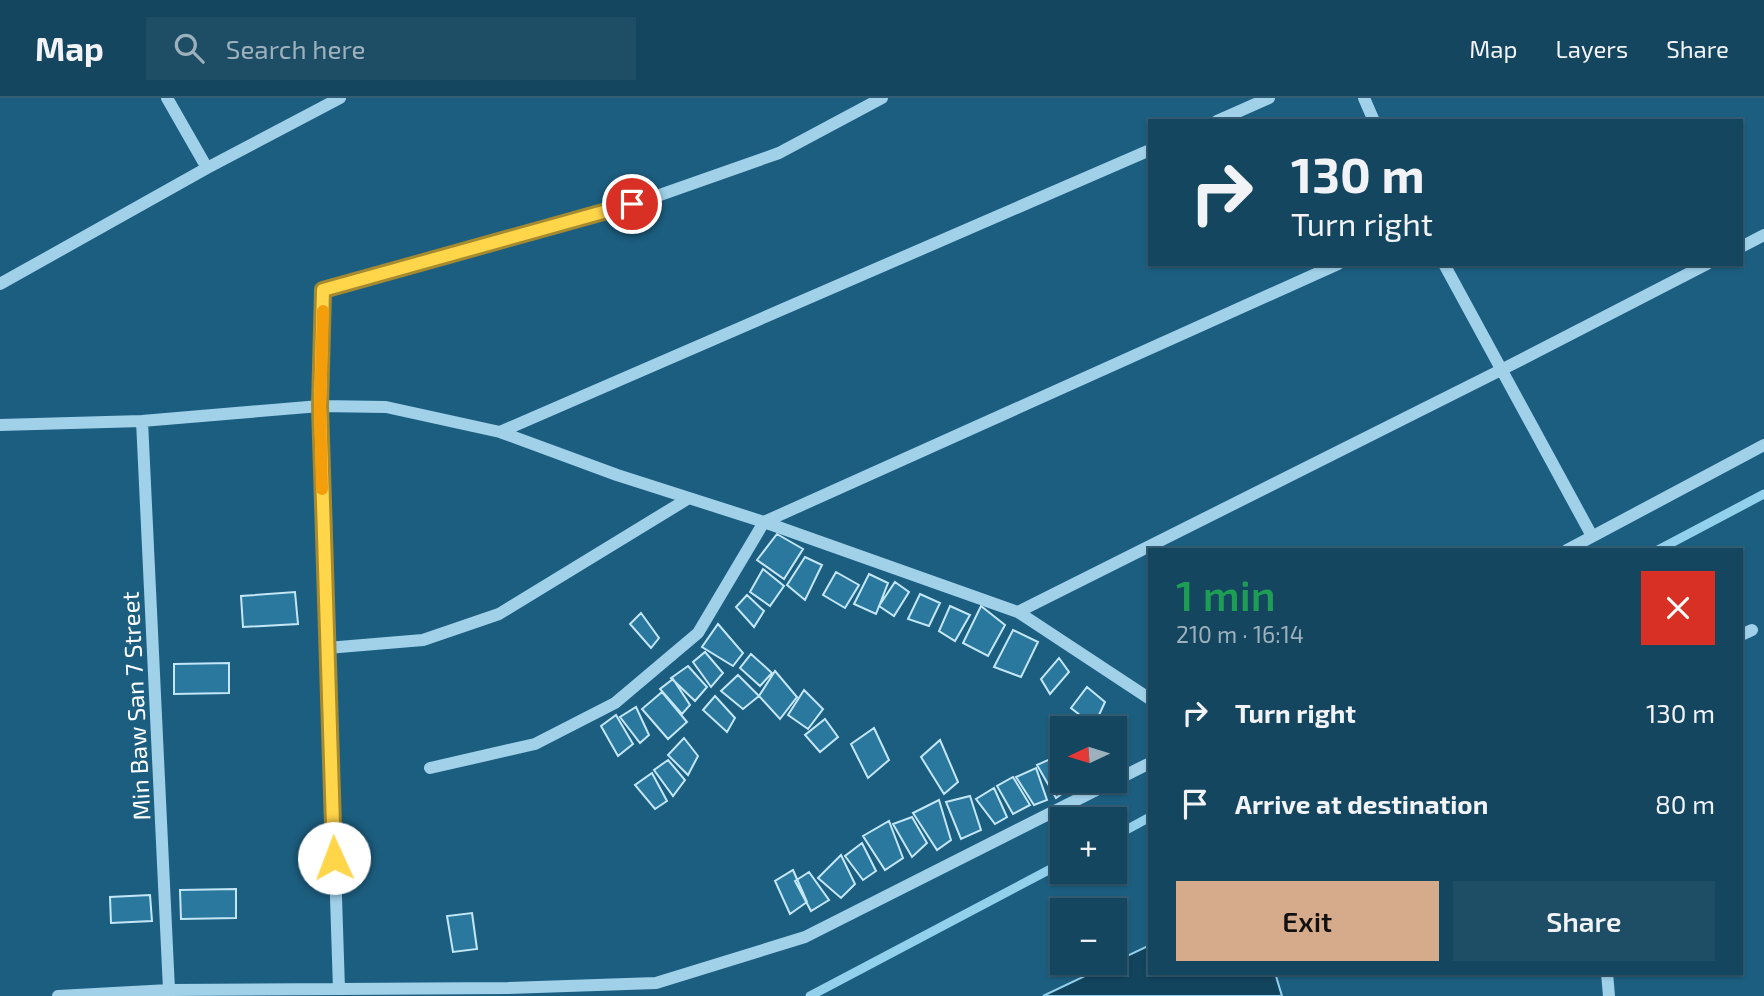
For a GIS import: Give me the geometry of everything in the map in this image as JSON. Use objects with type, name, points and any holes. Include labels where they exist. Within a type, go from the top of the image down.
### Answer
[{"type":"street","points":[[167,98],[207,168]]},
{"type":"street","points":[[0,284],[207,168],[340,98]]},
{"type":"street","points":[[339,989],[320,406],[323,290],[657,196],[779,153],[882,98]]},
{"type":"street","points":[[1222,119],[1269,98]]},
{"type":"street","points":[[1364,98],[1373,119]]},
{"type":"street","points":[[500,432],[1148,151]]},
{"type":"street","points":[[1743,246],[1764,235]]},
{"type":"street","points":[[430,768],[535,744],[615,703],[698,633],[764,522],[1334,266]]},
{"type":"street","points":[[1445,266],[1592,536]]},
{"type":"street","points":[[1018,612],[1703,266]]},
{"type":"street","points":[[0,425],[142,421],[320,406],[386,407],[500,432],[1018,612],[1148,698]]},
{"type":"street","name":"Min Baw San 7 Street","points":[[142,421],[169,990]]},
{"type":"street","points":[[1571,548],[1764,445]]},
{"type":"street","points":[[327,648],[423,640],[499,614],[689,498]]},
{"type":"street","points":[[58,996],[169,990],[263,993],[339,989],[508,992],[656,983],[805,937],[1148,764]]},
{"type":"street","points":[[1607,975],[1609,996]]},
{"type":"water","points":[[1148,946],[1148,975],[1276,975],[1282,996],[1043,996],[1087,975],[1127,975],[1127,956]]},
{"type":"building","points":[[777,534],[803,549],[784,579],[757,560]]},
{"type":"building","points":[[805,557],[822,565],[805,600],[787,585]]},
{"type":"building","points":[[763,569],[784,586],[770,606],[750,592]]},
{"type":"building","points":[[836,572],[859,585],[845,608],[823,595]]},
{"type":"building","points":[[869,574],[888,583],[876,614],[854,604]]},
{"type":"building","points":[[895,582],[909,592],[894,616],[879,606]]},
{"type":"building","points":[[295,592],[298,624],[243,627],[241,596]]},
{"type":"building","points":[[920,594],[940,603],[929,626],[908,619]]},
{"type":"building","points":[[747,595],[764,611],[754,627],[736,607]]},
{"type":"building","points":[[950,606],[970,615],[955,641],[939,631]]},
{"type":"building","points":[[981,606],[1005,625],[988,656],[963,643]]},
{"type":"building","points":[[641,613],[659,638],[651,648],[630,624]]},
{"type":"building","points":[[718,624],[743,653],[733,666],[702,647]]},
{"type":"building","points":[[1013,630],[1038,642],[1021,677],[994,667]]},
{"type":"building","points":[[705,652],[723,673],[711,687],[693,662]]},
{"type":"building","points":[[751,654],[772,673],[760,686],[740,668]]},
{"type":"building","points":[[1059,658],[1069,672],[1050,694],[1041,679]]},
{"type":"building","points":[[229,663],[229,693],[174,694],[174,664]]},
{"type":"building","points":[[688,666],[707,687],[695,701],[671,678]]},
{"type":"building","points":[[775,671],[797,697],[780,719],[759,696]]},
{"type":"building","points":[[738,675],[759,696],[743,709],[721,691]]},
{"type":"building","points":[[673,679],[690,705],[682,714],[660,689]]},
{"type":"building","points":[[1087,687],[1105,702],[1099,716],[1081,716],[1071,708]]},
{"type":"building","points":[[804,690],[823,709],[808,729],[788,715]]},
{"type":"building","points":[[662,692],[687,722],[668,739],[642,709]]},
{"type":"building","points":[[715,696],[735,718],[727,732],[703,710]]},
{"type":"building","points":[[636,707],[649,735],[640,743],[620,717]]},
{"type":"building","points":[[616,715],[633,744],[618,756],[601,726]]},
{"type":"building","points":[[825,719],[838,737],[820,752],[805,735]]},
{"type":"building","points":[[874,728],[889,760],[868,778],[851,744]]},
{"type":"building","points":[[684,738],[698,756],[688,775],[668,755]]},
{"type":"building","points":[[940,740],[958,782],[944,794],[921,757]]},
{"type":"building","points":[[1050,759],[1050,788],[1037,765]]},
{"type":"building","points":[[668,760],[685,780],[673,796],[654,770]]},
{"type":"building","points":[[1036,768],[1047,800],[1034,805],[1016,777]]},
{"type":"building","points":[[652,773],[667,801],[655,809],[635,785]]},
{"type":"building","points":[[1013,777],[1030,805],[1013,814],[997,786]]},
{"type":"building","points":[[994,788],[1007,817],[995,824],[976,799]]},
{"type":"building","points":[[970,796],[981,830],[961,839],[946,802]]},
{"type":"building","points":[[939,800],[951,840],[937,850],[913,813]]},
{"type":"building","points":[[912,817],[927,843],[912,857],[893,824]]},
{"type":"building","points":[[889,821],[903,858],[885,870],[863,836]]},
{"type":"building","points":[[862,843],[876,871],[863,880],[845,856]]},
{"type":"building","points":[[841,855],[855,884],[841,898],[818,878]]},
{"type":"building","points":[[793,870],[807,902],[790,914],[775,881]]},
{"type":"building","points":[[809,872],[829,900],[811,911],[795,881]]},
{"type":"building","points":[[236,889],[236,918],[181,919],[180,890]]},
{"type":"building","points":[[150,895],[152,921],[111,923],[110,897]]},
{"type":"building","points":[[472,913],[477,949],[453,952],[447,916]]},
{"type":"waterway","points":[[1662,548],[1764,494]]},
{"type":"waterway","points":[[1127,829],[1148,818]]},
{"type":"waterway","points":[[810,996],[1050,869]]},
{"type":"slow traffic","points":[[322,489],[320,406],[323,311]]},
{"type":"route","points":[[334,858],[320,406],[323,290],[632,204]]}]
